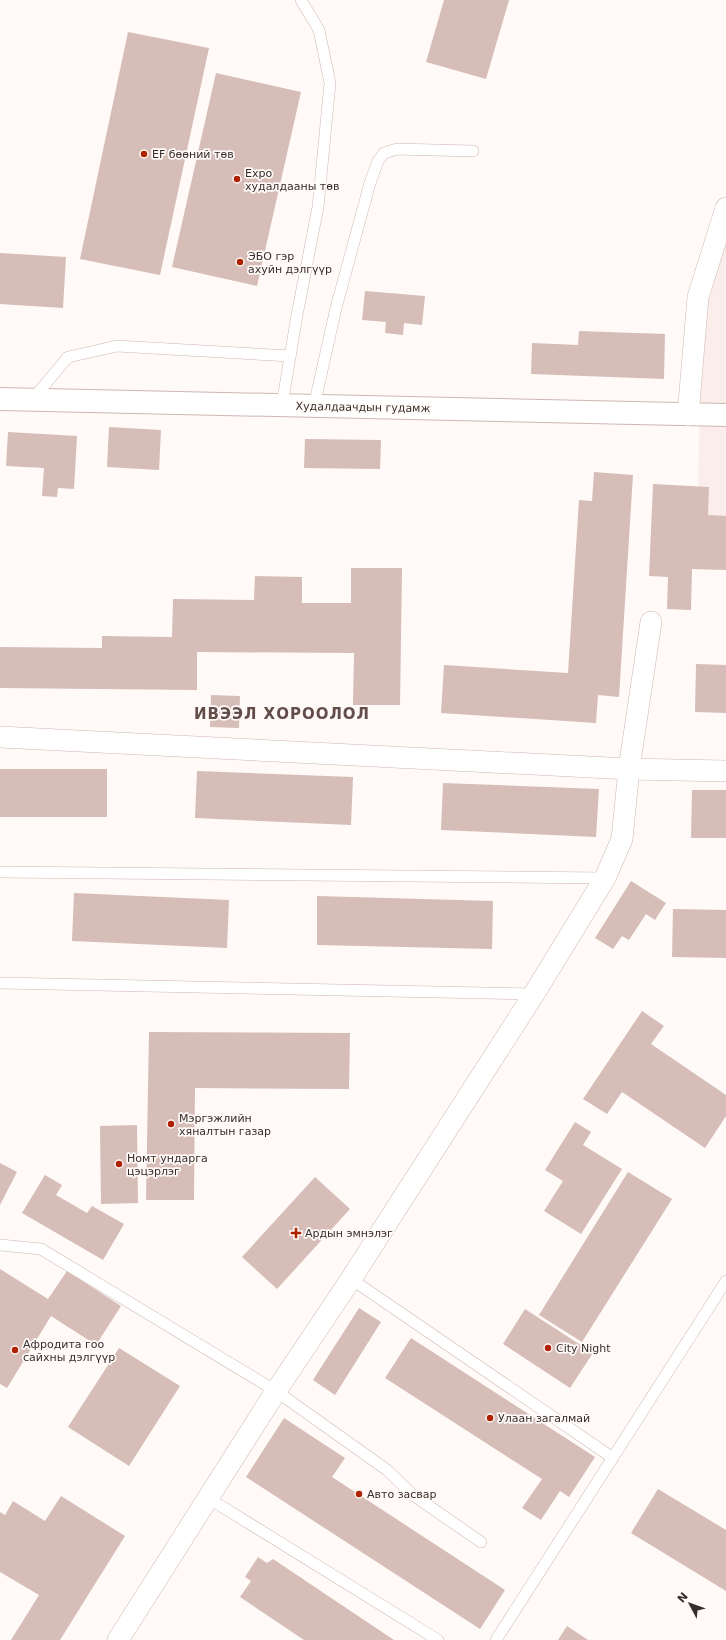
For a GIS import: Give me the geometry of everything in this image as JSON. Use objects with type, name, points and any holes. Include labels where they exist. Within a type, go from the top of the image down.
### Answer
[{"type":"main road","name":"Худалдаачдын гудамж","points":[[0,399],[726,415]]},
{"type":"street","points":[[688,415],[698,297],[726,208]]},
{"type":"street","points":[[118,1640],[276,1392],[351,1279],[534,994],[605,878],[622,839],[629,769],[651,622]]},
{"type":"street","points":[[0,737],[629,769],[726,771]]},
{"type":"lane","points":[[282,405],[318,207],[330,83],[319,30],[301,0]]},
{"type":"lane","points":[[314,406],[336,308],[370,183],[378,161],[384,153],[397,149],[473,151]]},
{"type":"lane","points":[[32,400],[68,357],[117,346],[290,356]]},
{"type":"lane","points":[[0,872],[605,878]]},
{"type":"lane","points":[[0,984],[534,994]]},
{"type":"lane","points":[[0,1245],[41,1249],[276,1392],[387,1470],[413,1495],[481,1542]]},
{"type":"lane","points":[[351,1279],[613,1458]]},
{"type":"lane","points":[[496,1640],[726,1281]]},
{"type":"lane","points":[[208,1498],[438,1640]]},
{"type":"shaded area","points":[[726,224],[726,544],[697,543],[702,299]]},
{"type":"building","points":[[444,0],[509,0],[486,79],[426,62]]},
{"type":"building","name":"EF бөөний төв","points":[[128,32],[209,48],[160,275],[80,259]]},
{"type":"building","name":"Expo худалдааны төв","points":[[216,73],[301,92],[257,286],[172,267]]},
{"type":"building","points":[[0,253],[66,257],[63,308],[0,304]]},
{"type":"building","points":[[365,291],[425,296],[422,325],[404,323],[403,335],[385,333],[386,322],[362,320]]},
{"type":"building","points":[[579,331],[665,334],[664,379],[531,374],[532,343],[578,345]]},
{"type":"building","points":[[109,427],[161,430],[159,470],[107,467]]},
{"type":"building","points":[[8,432],[77,436],[74,489],[58,488],[57,497],[42,496],[44,468],[6,466]]},
{"type":"building","points":[[305,439],[381,440],[380,469],[304,468]]},
{"type":"building","points":[[594,472],[633,475],[619,697],[598,695],[596,723],[441,713],[444,665],[568,673],[579,500],[592,501]]},
{"type":"building","points":[[653,484],[709,487],[708,515],[726,516],[726,570],[692,569],[691,610],[667,609],[668,577],[649,576]]},
{"type":"building","points":[[351,568],[402,568],[400,705],[353,705],[354,653],[197,652],[197,690],[0,688],[0,647],[102,648],[102,636],[172,637],[173,599],[254,600],[255,576],[302,577],[302,603],[351,603]]},
{"type":"building","points":[[696,664],[726,665],[726,713],[695,712]]},
{"type":"building","points":[[211,695],[240,696],[239,728],[210,727]]},
{"type":"building","points":[[0,769],[107,769],[107,817],[0,817]]},
{"type":"building","points":[[197,771],[353,777],[351,825],[195,818]]},
{"type":"building","points":[[443,783],[599,789],[596,837],[441,830]]},
{"type":"building","points":[[692,790],[726,790],[726,838],[691,838]]},
{"type":"building","points":[[631,881],[666,903],[655,920],[646,914],[629,940],[622,936],[613,949],[595,938]]},
{"type":"building","points":[[74,893],[229,900],[227,948],[72,941]]},
{"type":"building","points":[[317,896],[493,901],[492,949],[317,945]]},
{"type":"building","points":[[673,909],[726,910],[726,958],[672,957]]},
{"type":"building","points":[[642,1011],[664,1026],[651,1044],[726,1095],[726,1116],[705,1148],[622,1092],[607,1114],[583,1099]]},
{"type":"building","name":"Мэргэжлийн хяналтын газар","points":[[149,1032],[350,1033],[349,1089],[195,1088],[194,1200],[146,1200]]},
{"type":"building","points":[[575,1122],[591,1132],[583,1145],[622,1169],[581,1234],[544,1211],[563,1181],[545,1170]]},
{"type":"building","name":"Номт ундарга цэцэрлэг","points":[[137,1125],[138,1203],[101,1204],[100,1126]]},
{"type":"building","points":[[0,1163],[17,1172],[0,1205]]},
{"type":"building","points":[[628,1172],[672,1199],[582,1342],[539,1315]]},
{"type":"building","points":[[45,1175],[62,1185],[56,1195],[87,1213],[92,1206],[124,1224],[103,1260],[22,1213]]},
{"type":"building","name":"Ардын эмнэлэг","points":[[315,1177],[350,1209],[277,1289],[242,1257]]},
{"type":"building","points":[[0,1269],[48,1299],[67,1271],[121,1306],[96,1345],[51,1316],[7,1388],[0,1384]]},
{"type":"building","points":[[359,1308],[381,1322],[335,1395],[313,1380]]},
{"type":"building","name":"City Night","points":[[525,1309],[593,1353],[570,1388],[503,1344]]},
{"type":"building","name":"Улаан загалмай","points":[[411,1338],[595,1457],[569,1497],[560,1491],[541,1520],[522,1508],[542,1479],[385,1378]]},
{"type":"building","points":[[119,1348],[180,1386],[129,1466],[68,1427]]},
{"type":"building","points":[[284,1418],[345,1458],[332,1477],[505,1590],[480,1629],[246,1477]]},
{"type":"building","points":[[658,1489],[726,1530],[726,1591],[631,1533]]},
{"type":"building","points":[[61,1496],[125,1536],[60,1640],[11,1640],[39,1595],[0,1572],[0,1512],[5,1515],[13,1501],[45,1521]]},
{"type":"building","points":[[258,1557],[267,1563],[273,1559],[394,1640],[304,1640],[240,1597],[251,1581],[245,1577]]},
{"type":"building","points":[[567,1626],[588,1640],[558,1640]]},
{"type":"place","name":"EF бөөний төв","points":[[144,154]]},
{"type":"place","name":"Expo худалдааны төв","points":[[237,179]]},
{"type":"place","name":"ЭБО гэр ахуйн дэлгүүр","points":[[240,262]]},
{"type":"place","name":"Мэргэжлийн хяналтын газар","points":[[171,1124]]},
{"type":"place","name":"Номт ундарга цэцэрлэг","points":[[119,1164]]},
{"type":"place","name":"Ардын эмнэлэг","points":[[296,1233]]},
{"type":"place","name":"City Night","points":[[548,1348]]},
{"type":"place","name":"Афродита гоо сайхны дэлгүүр","points":[[15,1350]]},
{"type":"place","name":"Улаан загалмай","points":[[490,1418]]},
{"type":"place","name":"Авто засвар","points":[[359,1494]]},
{"type":"district","name":"ИВЭЭЛ ХОРООЛОЛ","points":[[282,714]]}]
